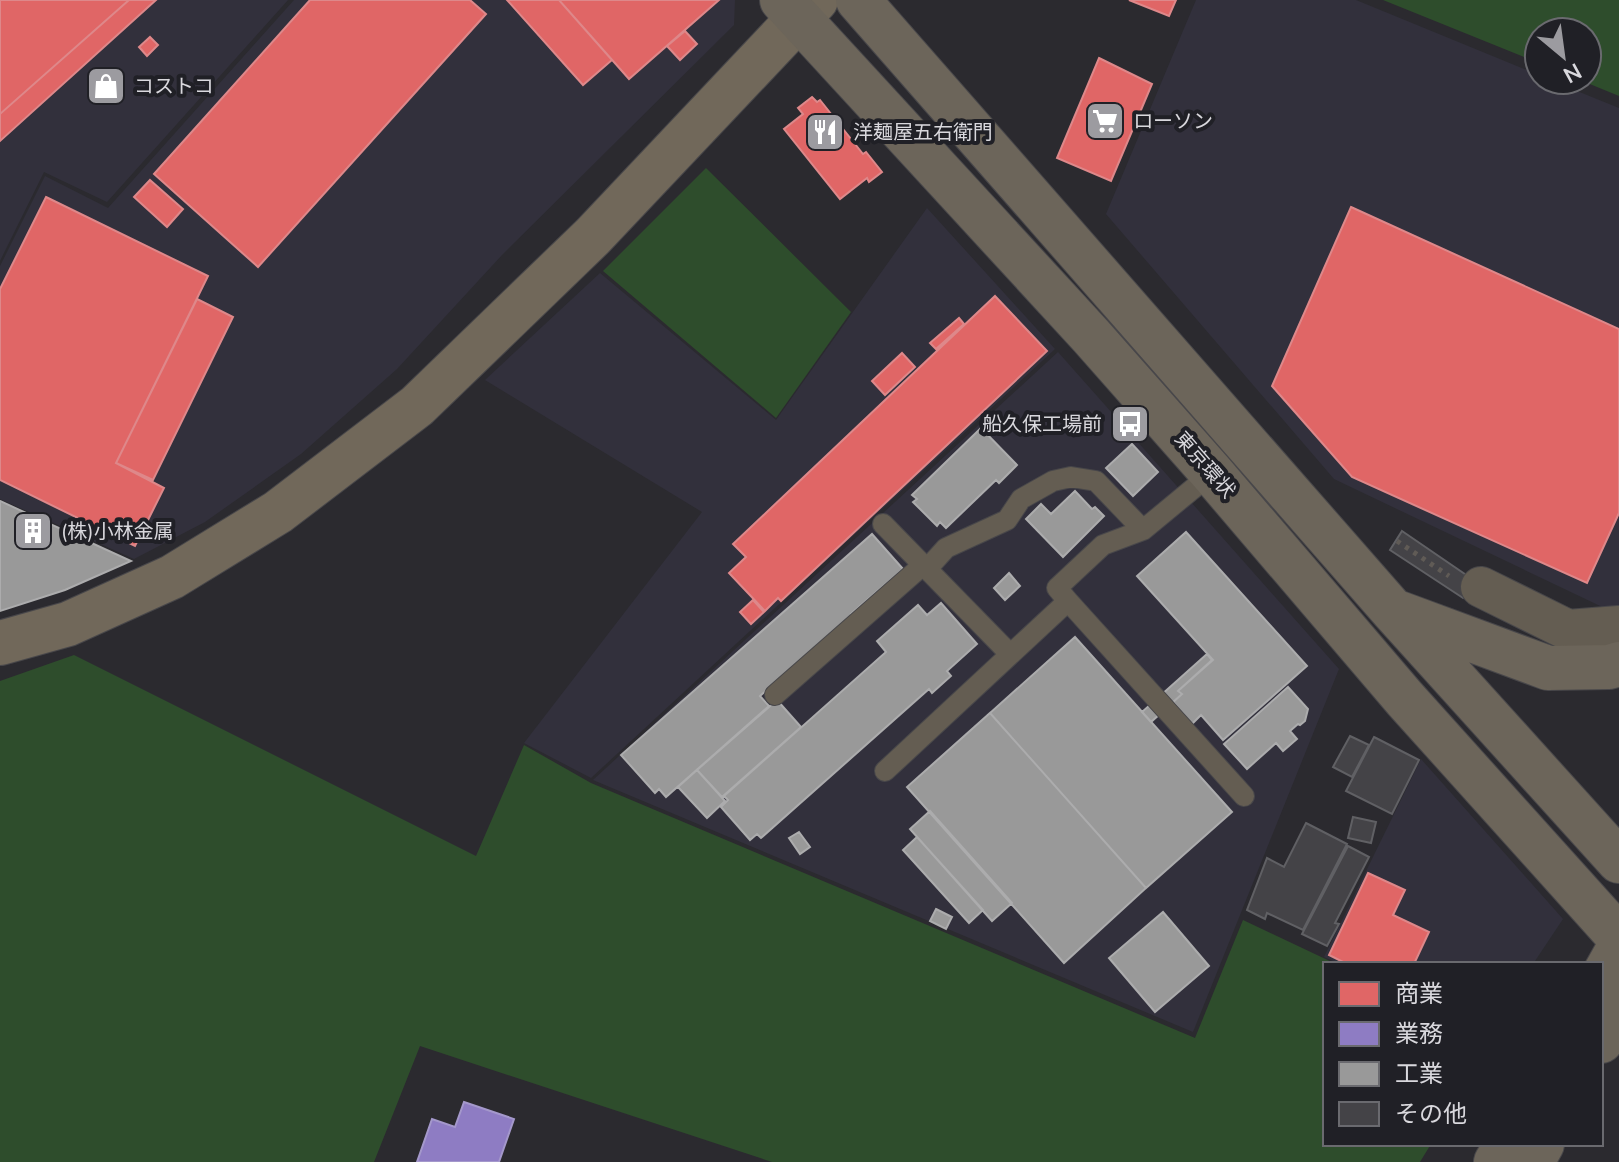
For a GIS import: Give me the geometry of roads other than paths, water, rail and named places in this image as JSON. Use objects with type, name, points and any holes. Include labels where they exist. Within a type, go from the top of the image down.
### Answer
[{"type":"highway","points":[[858,0],[1393,611],[1619,861]]},
{"type":"highway","name":"東京環状","points":[[799,6],[1212,473],[1405,699],[1619,937]]},
{"type":"highway","points":[[1393,611],[1548,668],[1609,667],[1619,664]]},
{"type":"highway","points":[[1603,976],[1619,948]]},
{"type":"highway","points":[[1603,1038],[1619,1010]]},
{"type":"street","points":[[0,643],[68,624],[172,577],[278,512],[417,406],[593,236],[799,6]]},
{"type":"street","points":[[1469,584],[1568,630],[1619,626]]},
{"type":"lane","points":[[1212,473],[1143,530],[1103,545],[1057,588],[1244,796]]},
{"type":"lane","points":[[775,695],[946,548],[1007,520],[1021,499],[1053,481],[1071,477],[1096,481],[1143,530]]},
{"type":"lane","points":[[883,524],[1010,654]]},
{"type":"lane","points":[[885,771],[1068,601]]},
{"type":"place","name":"コストコ","points":[[106,86]]},
{"type":"place","name":"ローソン","points":[[1105,121]]},
{"type":"place","name":"洋麺屋五右衛門","points":[[825,132]]},
{"type":"place","name":"船久保工場前","points":[[1130,424]]},
{"type":"place","name":"(株)小林金属","points":[[33,531]]}]
